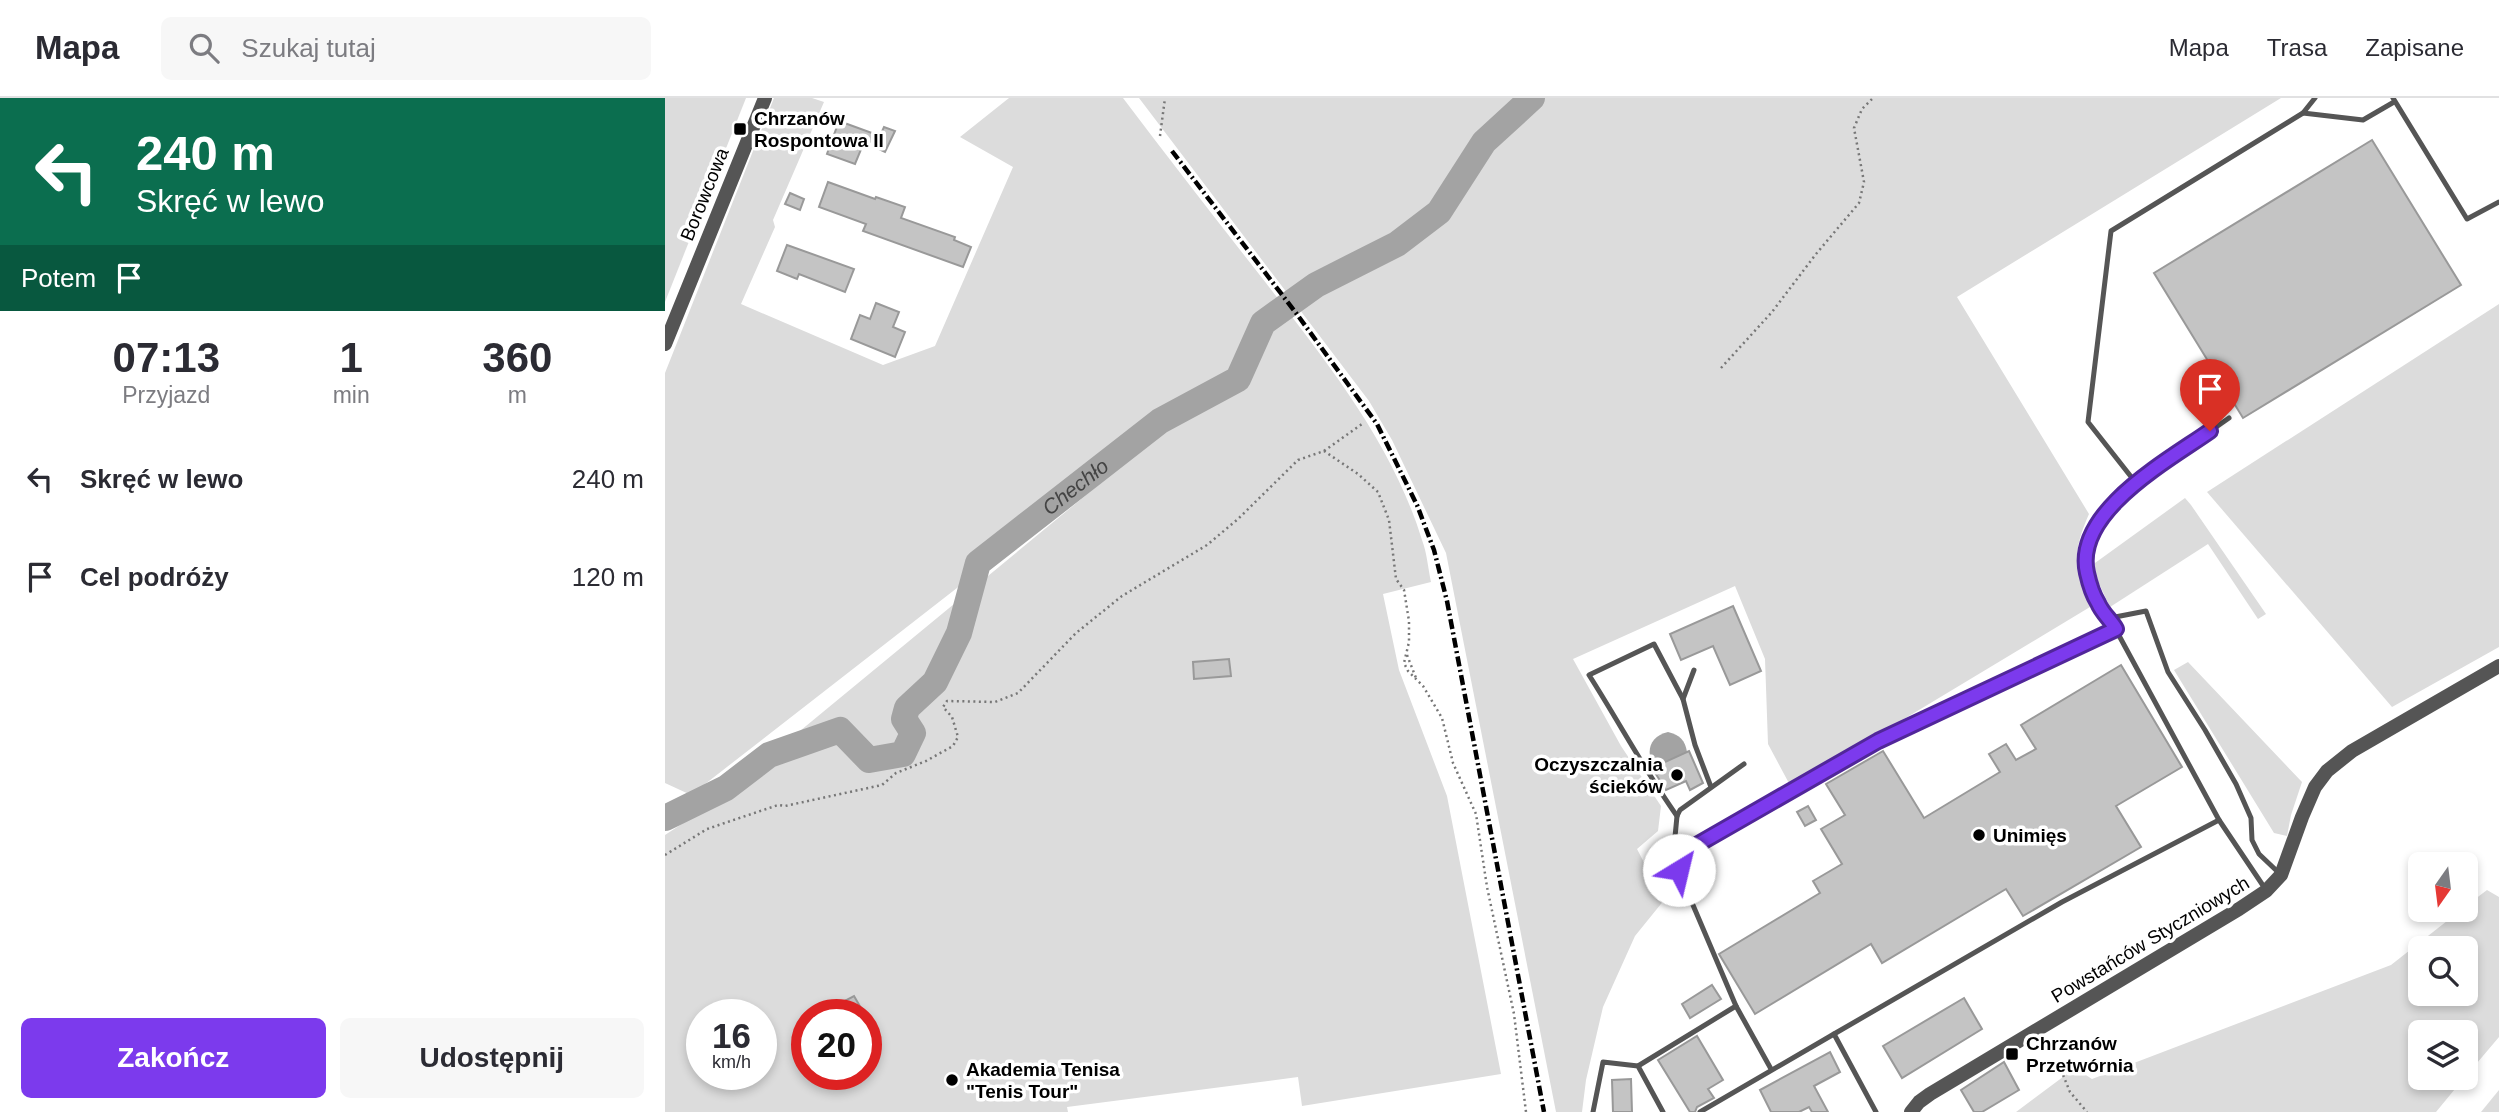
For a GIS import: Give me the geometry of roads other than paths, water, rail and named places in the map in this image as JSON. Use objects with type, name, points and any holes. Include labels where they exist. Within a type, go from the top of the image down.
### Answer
[{"type":"street","name":"Borowcowa","points":[[665,344],[765,98]]},
{"type":"street","name":"Powstańców Styczniowych","points":[[1911,1112],[1930,1094],[2266,891],[2281,875],[2315,787],[2327,771],[2352,751],[2499,666]]},
{"type":"lane","points":[[2136,483],[2088,422],[2111,231],[2303,113],[2315,98]]},
{"type":"lane","points":[[2303,113],[2363,120],[2394,100],[2467,219],[2499,201]]},
{"type":"lane","points":[[2229,418],[2136,483],[2098,520],[2088,546],[2087,572],[2098,605],[2110,618],[2220,820],[2266,891]]},
{"type":"lane","points":[[2110,618],[2146,611],[2168,672],[2236,784],[2251,818],[2252,840],[2259,854],[2281,875]]},
{"type":"lane","points":[[1681,854],[1878,741],[2116,629]]},
{"type":"lane","points":[[1677,816],[1650,779],[1620,724],[1589,676],[1654,644],[1683,699],[1695,745],[1711,787]]},
{"type":"lane","points":[[1683,699],[1694,670]]},
{"type":"lane","points":[[1744,764],[1680,810],[1675,837],[1681,854],[1679,870],[1736,1006],[1772,1069]]},
{"type":"lane","points":[[1699,1112],[2062,902],[2220,820]]},
{"type":"lane","points":[[1593,1112],[1603,1062],[1638,1066],[1736,1006]]},
{"type":"lane","points":[[1833,1034],[1876,1112]]},
{"type":"lane","points":[[1638,1066],[1663,1112]]},
{"type":"waterway","name":"Chechło","points":[[665,818],[726,788],[769,755],[840,730],[869,760],[903,754],[913,733],[904,719],[907,708],[935,682],[959,633],[978,563],[1160,421],[1238,379],[1263,323],[1316,285],[1397,244],[1439,212],[1484,142],[1532,98]]},
{"type":"waterway","name":"Chechło","points":[[1232,380],[1238,389]]},
{"type":"railway","points":[[1172,151],[1377,424],[1417,505],[1434,550],[1447,601],[1544,1112]]},
{"type":"place","name":"Chrzanów Rospontowa II","points":[[740,129]]},
{"type":"place","name":"Oczyszczalnia ścieków","points":[[1677,775]]},
{"type":"place","name":"Unimięs","points":[[1979,835]]},
{"type":"place","name":"Chrzanów Przetwórnia","points":[[2012,1054]]},
{"type":"place","name":"Akademia Tenisa \"Tenis Tour\"","points":[[952,1080]]}]
